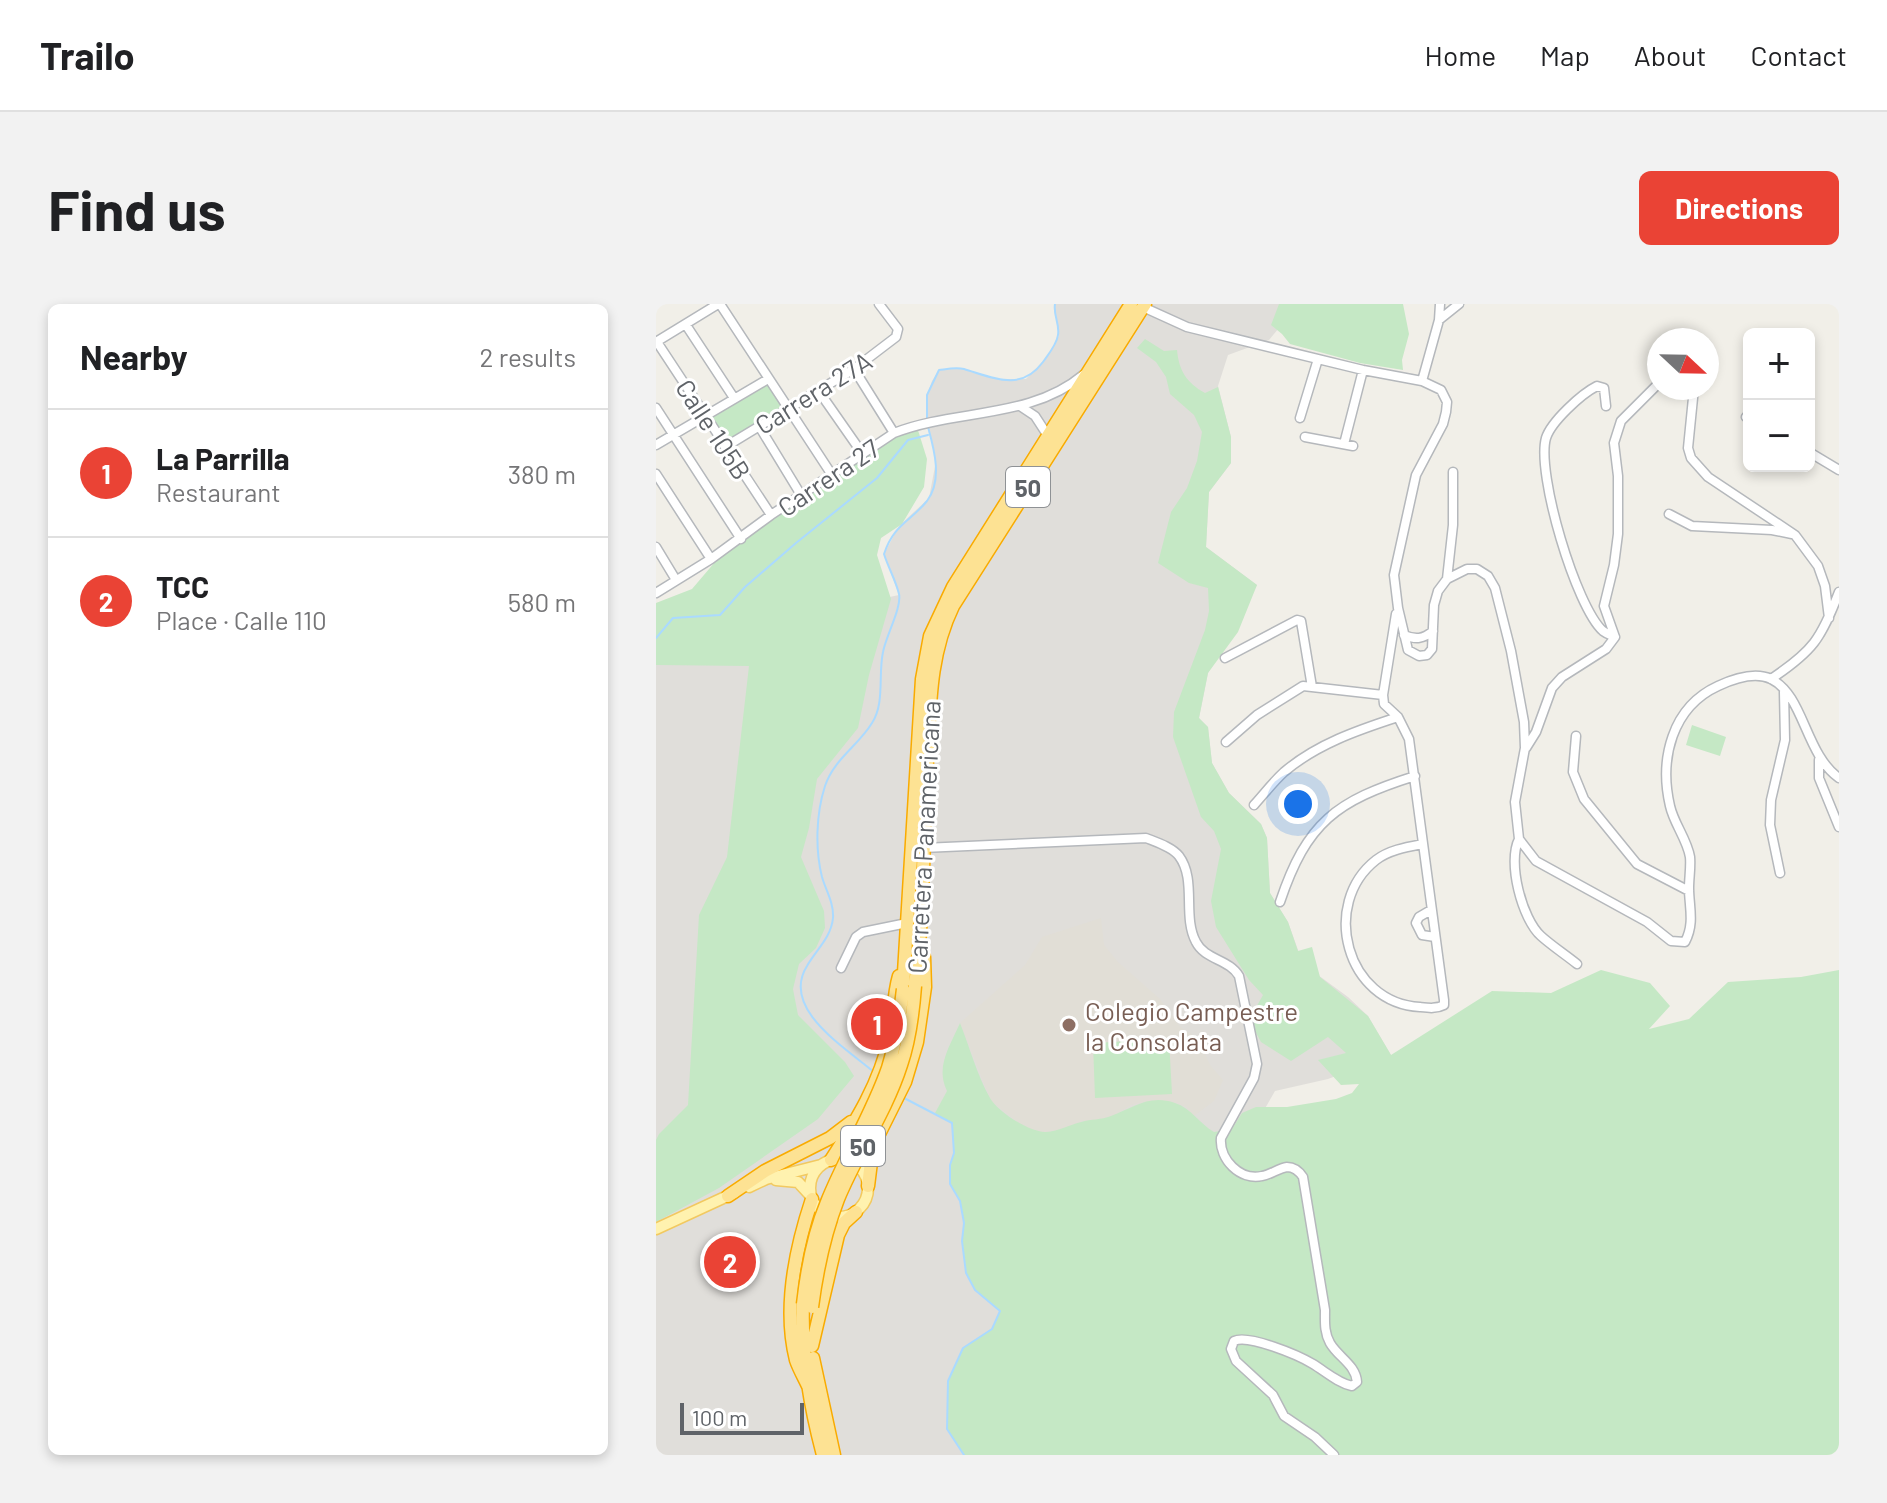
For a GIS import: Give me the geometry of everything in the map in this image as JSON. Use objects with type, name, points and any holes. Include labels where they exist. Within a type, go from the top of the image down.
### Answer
[{"type":"highway","name":"Carretera Panamericana","points":[[909,988],[907,923],[922,679],[930,636],[953,587],[1091,368],[1140,305]]},
{"type":"highway","name":"Carretera Panamericana","points":[[834,1455],[818,1388],[812,1346],[807,1266],[826,1204],[884,1077],[921,934],[931,679],[935,652],[946,620],[1140,305]]},
{"type":"highway","points":[[868,1186],[873,1146],[905,1082],[917,1042],[925,987],[921,934]]},
{"type":"highway","points":[[827,1162],[866,1103],[884,1059],[896,985],[906,950]]},
{"type":"highway","points":[[728,1196],[765,1171],[830,1138],[857,1117]]},
{"type":"highway","points":[[809,1388],[796,1361],[792,1324],[796,1266],[812,1198]]},
{"type":"highway","points":[[812,1346],[838,1235],[844,1223],[856,1212]]},
{"type":"highway","name":"Carretera Panamericana","points":[[808,1305],[803,1337],[809,1388],[823,1455]]},
{"type":"main road","points":[[656,1229],[766,1179],[827,1162],[848,1160],[856,1164],[868,1186],[865,1200],[856,1212],[842,1217],[828,1215],[798,1182],[766,1179]]},
{"type":"main road","points":[[812,1198],[812,1179],[827,1162]]},
{"type":"street","points":[[657,342],[719,304],[832,475]]},
{"type":"street","name":"Carrera 27A","points":[[725,447],[854,369],[898,333],[879,304]]},
{"type":"street","points":[[1422,381],[1439,320],[1440,304]]},
{"type":"street","points":[[1439,320],[1459,304]]},
{"type":"street","points":[[1140,305],[1187,327],[1363,370],[1422,381],[1441,390],[1447,402],[1443,424],[1416,475],[1394,575],[1398,608],[1408,650],[1419,656],[1427,655],[1432,649],[1434,605],[1438,591],[1447,579],[1458,572],[1477,569],[1488,576],[1495,588],[1524,722],[1525,748],[1515,802],[1519,839],[1536,861],[1647,922],[1671,941],[1685,942],[1691,931],[1690,858],[1670,806],[1667,787],[1669,747],[1681,715],[1693,702],[1711,689],[1736,678],[1756,676],[1771,679],[1784,691],[1794,703],[1819,759],[1839,778]]},
{"type":"street","points":[[686,325],[734,398]]},
{"type":"street","name":"Calle 105B","points":[[657,342],[771,515]]},
{"type":"street","points":[[1300,418],[1318,359]]},
{"type":"street","name":"Carrera 27","points":[[656,593],[741,539],[771,515],[894,433],[915,425],[1020,406],[1062,389],[1091,368]]},
{"type":"street","points":[[854,369],[894,433]]},
{"type":"street","points":[[1305,437],[1348,445],[1363,370]]},
{"type":"street","points":[[656,445],[768,379]]},
{"type":"street","points":[[1606,406],[1604,388],[1597,386],[1586,391],[1551,426],[1543,453],[1550,503],[1572,572],[1584,601],[1603,631],[1615,637]]},
{"type":"street","points":[[818,390],[862,453]]},
{"type":"street","points":[[1615,637],[1604,606],[1618,534],[1618,476],[1614,443],[1621,421],[1647,395]]},
{"type":"street","points":[[1693,400],[1688,448],[1691,458],[1708,477],[1795,535],[1818,566],[1825,586],[1829,618]]},
{"type":"street","points":[[1020,406],[1035,416],[1048,436]]},
{"type":"street","points":[[656,408],[741,539]]},
{"type":"street","points":[[759,426],[801,495]]},
{"type":"street","points":[[1815,456],[1839,470]]},
{"type":"street","points":[[1447,579],[1453,525],[1453,472]]},
{"type":"street","points":[[656,474],[711,559]]},
{"type":"street","points":[[1669,514],[1692,526],[1772,530],[1795,535]]},
{"type":"street","points":[[656,547],[676,580]]},
{"type":"street","points":[[1771,679],[1812,648],[1839,592]]},
{"type":"street","points":[[1398,608],[1383,695],[1384,704],[1398,717],[1409,739],[1444,1000],[1444,1005],[1439,1008],[1413,1007],[1391,999],[1371,985],[1355,968],[1346,944],[1344,920],[1349,896],[1361,874],[1378,858],[1423,844]]},
{"type":"street","points":[[1225,658],[1297,620],[1301,621],[1312,687]]},
{"type":"street","points":[[1404,635],[1414,639],[1424,638],[1433,631]]},
{"type":"street","points":[[1525,748],[1536,732],[1552,688],[1562,677],[1606,649],[1615,637]]},
{"type":"street","points":[[1226,742],[1257,715],[1294,690],[1312,687],[1383,695]]},
{"type":"street","points":[[1780,873],[1770,825],[1771,800],[1785,740],[1784,691]]},
{"type":"street","points":[[1254,805],[1284,773],[1317,749],[1349,733],[1398,717]]},
{"type":"street","points":[[1576,736],[1573,772],[1584,799],[1637,864],[1689,891]]},
{"type":"street","points":[[1819,759],[1819,778],[1839,827]]},
{"type":"street","points":[[1280,902],[1291,870],[1311,835],[1337,809],[1374,789],[1415,776]]},
{"type":"street","points":[[923,848],[1146,838],[1178,854],[1185,870],[1194,940],[1202,951],[1235,970],[1239,976],[1257,1064],[1254,1078],[1221,1138],[1220,1147],[1228,1163],[1246,1177],[1261,1177],[1286,1167],[1299,1171],[1303,1177],[1325,1310],[1325,1329],[1331,1346],[1356,1374],[1357,1382],[1352,1386],[1345,1384],[1309,1362],[1255,1341],[1240,1338],[1234,1341],[1231,1349],[1236,1361],[1273,1395],[1284,1416],[1315,1437],[1334,1455]]},
{"type":"street","points":[[1519,839],[1513,850],[1516,880],[1530,920],[1539,935],[1577,964]]},
{"type":"street","points":[[1431,910],[1419,917],[1416,923],[1422,935],[1435,937]]},
{"type":"street","points":[[841,968],[856,937],[863,932],[907,923]]},
{"type":"shaded area","points":[[1055,304],[1299,304],[1269,340],[1228,355],[1218,386],[1231,437],[1231,463],[1209,492],[1206,547],[1257,585],[1208,673],[1199,718],[1208,727],[1212,763],[1229,793],[1261,824],[1267,838],[1270,893],[1288,922],[1303,964],[1368,1016],[1391,1055],[1328,1079],[1275,1091],[1239,1154],[952,1123],[954,1153],[950,1165],[950,1184],[960,1201],[964,1223],[962,1241],[975,1290],[1000,1311],[992,1329],[963,1348],[948,1381],[947,1429],[964,1455],[656,1455],[656,646],[899,595],[884,554],[899,526],[929,498],[936,461],[926,416],[927,395],[932,381],[939,370],[961,368],[996,379],[1026,379],[1046,358],[1059,335]]},
{"type":"shaded area","name":"Colegio Campestre la Consolata","points":[[1101,918],[1104,945],[1118,962],[1160,999],[1180,1027],[1199,1039],[1210,1065],[1223,1080],[1214,1101],[1194,1116],[1186,1107],[1173,1102],[1145,1102],[1131,1105],[1115,1115],[1096,1121],[1082,1121],[1071,1127],[1043,1133],[1025,1128],[991,1101],[960,1023],[1025,965],[1042,937]]},
{"type":"green space","points":[[1279,304],[1403,304],[1409,334],[1402,360],[1403,370],[1360,363],[1290,344],[1271,325]]},
{"type":"green space","points":[[1145,339],[1164,351],[1177,350],[1185,376],[1205,393],[1218,387],[1231,437],[1231,463],[1209,492],[1206,547],[1257,585],[1238,632],[1208,673],[1199,718],[1208,727],[1212,763],[1229,793],[1261,824],[1267,838],[1270,893],[1288,922],[1298,951],[1312,947],[1320,977],[1368,1016],[1391,1055],[1492,991],[1551,993],[1601,970],[1650,983],[1670,1006],[1649,1029],[1689,1019],[1728,982],[1801,977],[1839,970],[1839,1455],[964,1455],[947,1429],[948,1381],[963,1348],[992,1329],[1000,1311],[975,1290],[966,1273],[962,1241],[964,1223],[960,1201],[950,1184],[950,1165],[954,1153],[952,1123],[935,1113],[947,1091],[943,1065],[960,1023],[990,1098],[1015,1120],[1039,1131],[1051,1131],[1107,1117],[1157,1100],[1181,1105],[1214,1132],[1232,1129],[1242,1113],[1256,1107],[1287,1107],[1336,1099],[1352,1093],[1359,1084],[1341,1085],[1318,1060],[1346,1053],[1328,1037],[1291,1061],[1261,1042],[1249,1020],[1263,995],[1249,980],[1216,927],[1211,901],[1221,849],[1214,831],[1201,817],[1173,737],[1174,712],[1205,630],[1209,611],[1208,588],[1189,583],[1158,563],[1171,512],[1187,488],[1197,461],[1202,432],[1194,415],[1170,394],[1166,377],[1156,362],[1137,348]]},
{"type":"green space","points":[[768,380],[789,408],[725,447],[706,416]]},
{"type":"green space","points":[[917,427],[927,459],[924,487],[902,524],[881,538],[877,555],[891,599],[869,675],[858,728],[817,779],[801,857],[824,911],[825,928],[816,948],[799,964],[793,989],[798,1015],[845,1062],[854,1076],[818,1119],[719,1188],[656,1222],[656,1140],[688,1105],[699,915],[727,857],[749,666],[656,665],[656,603],[692,589],[715,562],[774,518],[893,439]]},
{"type":"green space","points":[[1692,725],[1726,737],[1720,756],[1686,745]]},
{"type":"green space","points":[[1169,1039],[1172,1094],[1095,1098],[1093,1043]]},
{"type":"waterway","points":[[927,421],[927,395],[939,370],[961,368],[1006,380],[1026,377],[1035,371],[1050,353],[1057,338],[1055,304]]},
{"type":"waterway","points":[[875,1073],[820,1026],[802,997],[801,982],[807,966],[823,944],[833,918],[818,855],[818,820],[822,797],[834,768],[876,715],[883,652],[899,600],[898,589],[884,554],[893,536],[932,493],[936,464],[928,427]]},
{"type":"waterway","points":[[656,638],[673,618],[720,615],[745,587],[877,478],[908,440],[928,435]]},
{"type":"waterway","points":[[904,1098],[952,1123],[954,1153],[950,1165],[950,1184],[960,1201],[964,1223],[962,1241],[966,1273],[975,1290],[1000,1311],[992,1329],[963,1348],[948,1381],[947,1429],[964,1455]]},
{"type":"place","name":"La Parrilla","points":[[877,1024]]},
{"type":"place","name":"Colegio Campestre la Consolata","points":[[1069,1025]]},
{"type":"place","name":"TCC","points":[[730,1262]]}]
